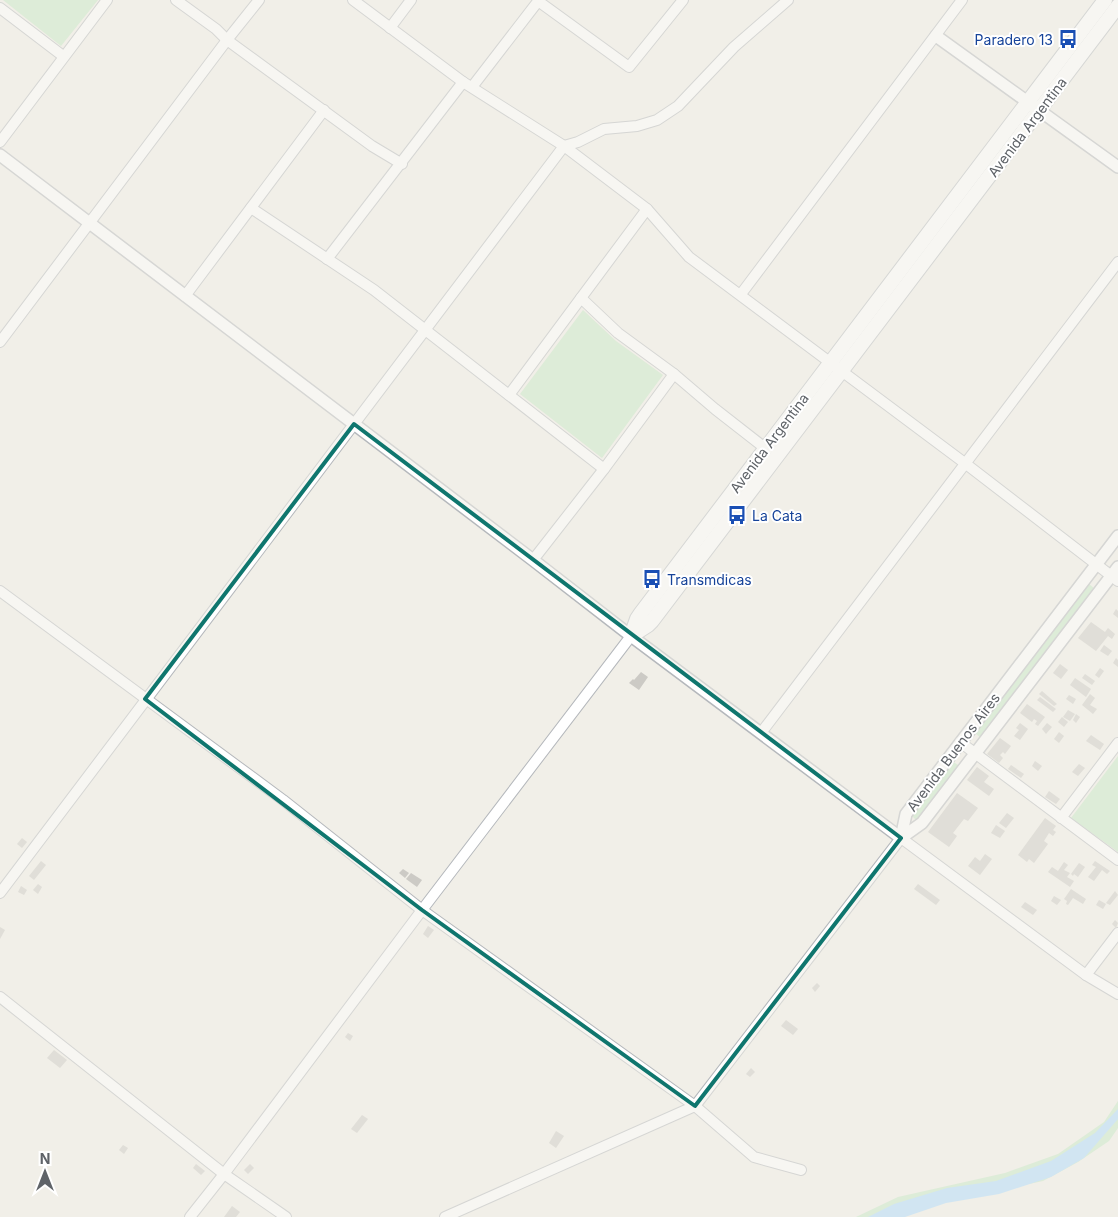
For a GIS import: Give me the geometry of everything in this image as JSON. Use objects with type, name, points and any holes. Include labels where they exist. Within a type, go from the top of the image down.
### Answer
[{"type":"main road","name":"Avenida Argentina","points":[[1034,107],[1105,0]]},
{"type":"main road","name":"Avenida Argentina","points":[[631,636],[652,621],[836,366],[1034,107],[1118,6]]},
{"type":"main road","name":"Avenida Argentina","points":[[631,636],[637,619],[765,448],[836,366]]},
{"type":"street","points":[[0,142],[107,0]]},
{"type":"street","points":[[176,0],[216,29],[227,40],[372,146],[402,164]]},
{"type":"street","points":[[0,342],[259,0]]},
{"type":"street","points":[[353,0],[468,84],[564,146],[648,209],[689,257],[741,294],[1096,564],[1116,575]]},
{"type":"street","points":[[390,28],[411,0]]},
{"type":"street","points":[[327,259],[402,164],[539,1],[629,67],[684,0]]},
{"type":"street","points":[[0,893],[564,146],[578,142],[604,129],[637,126],[657,120],[678,106],[734,47],[788,0]]},
{"type":"street","points":[[741,294],[962,0]]},
{"type":"street","points":[[0,8],[63,56]]},
{"type":"street","points":[[936,36],[1118,167]]},
{"type":"street","points":[[185,296],[324,110]]},
{"type":"street","points":[[0,155],[631,636],[1086,975],[1118,994]]},
{"type":"street","points":[[251,208],[374,290],[604,469]]},
{"type":"street","points":[[509,395],[648,209]]},
{"type":"street","points":[[761,733],[1118,262]]},
{"type":"street","points":[[581,298],[618,333],[674,374],[765,448]]},
{"type":"street","points":[[533,560],[604,469],[674,374]]},
{"type":"street","name":"Avenida Buenos Aires","points":[[901,838],[906,814],[1118,536]]},
{"type":"street","name":"Avenida Buenos Aires","points":[[901,838],[922,823],[1116,575]]},
{"type":"street","points":[[0,591],[282,800],[422,910],[695,1106],[754,1158],[801,1170]]},
{"type":"street","points":[[190,1217],[631,636]]},
{"type":"street","points":[[960,742],[1118,860]]},
{"type":"street","points":[[1060,818],[1118,742]]},
{"type":"street","points":[[445,1217],[695,1106],[901,838]]},
{"type":"street","points":[[1086,975],[1118,933]]},
{"type":"street","points":[[0,996],[224,1174],[286,1217]]},
{"type":"highlighted area","points":[[354,424],[901,838],[695,1106],[422,910],[145,699]]},
{"type":"green space","points":[[3,0],[98,0],[61,46]]},
{"type":"green space","points":[[583,310],[616,341],[663,375],[602,458],[520,394]]},
{"type":"green space","points":[[1089,584],[1095,589],[981,738],[975,733]]},
{"type":"green space","points":[[1118,756],[1118,852],[1071,818]]},
{"type":"green space","points":[[952,761],[958,765],[916,820],[911,815]]},
{"type":"green space","points":[[1118,1101],[1118,1128],[1109,1141],[1078,1162],[1043,1181],[992,1192],[942,1197],[889,1217],[856,1217],[898,1197],[1005,1173],[1058,1154],[1104,1122]]},
{"type":"water","points":[[1118,1109],[1118,1119],[1084,1158],[1051,1177],[999,1194],[946,1203],[905,1217],[868,1217],[894,1204],[947,1188],[996,1181],[1051,1161],[1095,1133]]},
{"type":"building","points":[[1116,609],[1118,611],[1118,618],[1113,614]]},
{"type":"building","points":[[1091,622],[1105,632],[1108,628],[1115,634],[1112,639],[1108,636],[1096,651],[1078,638]]},
{"type":"building","points":[[1104,645],[1112,651],[1108,656],[1100,651]]},
{"type":"building","points":[[1116,658],[1118,660],[1118,667],[1113,663]]},
{"type":"building","points":[[1060,664],[1068,670],[1061,679],[1053,673]]},
{"type":"building","points":[[1100,668],[1104,671],[1099,678],[1095,675]]},
{"type":"building","points":[[641,672],[648,677],[639,690],[629,683]]},
{"type":"building","points":[[1085,674],[1095,681],[1092,685],[1082,678]]},
{"type":"building","points":[[1075,678],[1091,689],[1086,697],[1070,685]]},
{"type":"building","points":[[1042,691],[1057,704],[1054,706],[1039,694]]},
{"type":"building","points":[[1090,694],[1095,698],[1090,705],[1097,709],[1093,714],[1082,705]]},
{"type":"building","points":[[1069,695],[1076,699],[1073,704],[1066,699]]},
{"type":"building","points":[[1040,697],[1056,709],[1053,712],[1037,700]]},
{"type":"building","points":[[1027,704],[1045,717],[1038,726],[1035,724],[1037,721],[1034,719],[1032,722],[1020,713]]},
{"type":"building","points":[[1068,710],[1075,714],[1070,721],[1063,717]]},
{"type":"building","points":[[1076,714],[1080,717],[1076,723],[1073,720]]},
{"type":"building","points":[[1062,717],[1068,722],[1064,727],[1058,722]]},
{"type":"building","points":[[1020,723],[1028,729],[1020,740],[1014,736],[1019,730],[1016,728]]},
{"type":"building","points":[[1047,723],[1052,727],[1046,734],[1042,729]]},
{"type":"building","points":[[1059,732],[1064,736],[1059,743],[1054,739]]},
{"type":"building","points":[[1091,735],[1104,744],[1100,750],[1086,741]]},
{"type":"building","points":[[1000,738],[1011,746],[1005,754],[1003,752],[1000,755],[1003,758],[999,763],[987,754]]},
{"type":"building","points":[[1035,761],[1042,766],[1038,771],[1032,766]]},
{"type":"building","points":[[1079,764],[1085,768],[1078,776],[1072,772]]},
{"type":"building","points":[[1011,765],[1024,774],[1021,778],[1008,769]]},
{"type":"building","points":[[977,767],[989,776],[984,782],[994,789],[989,796],[967,780]]},
{"type":"building","points":[[1049,791],[1060,799],[1056,804],[1045,797]]},
{"type":"building","points":[[957,793],[978,808],[968,821],[964,819],[953,833],[957,836],[949,847],[928,832]]},
{"type":"building","points":[[1007,813],[1014,818],[1006,828],[999,823]]},
{"type":"building","points":[[1045,818],[1056,826],[1053,830],[1056,832],[1053,836],[1049,833],[1044,841],[1048,844],[1034,863],[1029,859],[1027,862],[1018,855]]},
{"type":"building","points":[[996,825],[1005,831],[1000,838],[991,833]]},
{"type":"building","points":[[22,838],[27,842],[22,848],[17,844]]},
{"type":"building","points":[[985,854],[992,859],[980,875],[968,866],[975,857],[980,861]]},
{"type":"building","points":[[41,861],[46,865],[34,880],[29,876]]},
{"type":"building","points":[[1095,861],[1110,871],[1107,874],[1102,870],[1094,881],[1088,877],[1096,867],[1092,865]]},
{"type":"building","points":[[1064,862],[1068,865],[1064,870],[1070,873],[1067,877],[1074,881],[1070,887],[1048,872],[1052,867],[1058,871]]},
{"type":"building","points":[[1079,863],[1085,867],[1078,877],[1074,874],[1073,876],[1071,874]]},
{"type":"building","points":[[403,869],[409,873],[405,878],[399,873]]},
{"type":"building","points":[[411,873],[422,880],[417,887],[406,879]]},
{"type":"building","points":[[38,884],[42,887],[38,894],[33,890]]},
{"type":"building","points":[[918,884],[940,900],[936,905],[914,889]]},
{"type":"building","points":[[21,886],[27,890],[24,895],[18,892]]},
{"type":"building","points":[[1071,889],[1086,899],[1083,904],[1073,898],[1068,905],[1066,904],[1067,901],[1064,899]]},
{"type":"building","points":[[1115,891],[1118,895],[1110,905],[1106,903]]},
{"type":"building","points":[[1054,896],[1061,900],[1057,905],[1051,901]]},
{"type":"building","points":[[1099,900],[1106,904],[1103,909],[1096,905]]},
{"type":"building","points":[[1025,902],[1037,910],[1033,915],[1021,907]]},
{"type":"building","points":[[1115,920],[1118,923],[1116,928],[1112,924]]},
{"type":"building","points":[[428,926],[434,930],[428,938],[423,934]]},
{"type":"building","points":[[0,927],[5,930],[0,939]]},
{"type":"building","points":[[817,983],[820,986],[815,992],[812,988]]},
{"type":"building","points":[[786,1020],[798,1029],[793,1035],[781,1026]]},
{"type":"building","points":[[348,1033],[353,1036],[350,1041],[345,1037]]},
{"type":"building","points":[[54,1050],[67,1060],[60,1068],[47,1058]]},
{"type":"building","points":[[751,1068],[755,1072],[750,1077],[746,1074]]},
{"type":"building","points":[[362,1115],[368,1119],[357,1133],[351,1129]]},
{"type":"building","points":[[556,1131],[564,1136],[556,1148],[549,1143]]},
{"type":"building","points":[[123,1145],[128,1148],[124,1154],[119,1150]]},
{"type":"building","points":[[196,1164],[205,1171],[201,1175],[193,1168]]},
{"type":"building","points":[[250,1164],[254,1168],[248,1174],[244,1170]]},
{"type":"building","points":[[232,1206],[240,1212],[236,1217],[224,1217]]},
{"type":"place","name":"Paradero 13","points":[[1068,39]]},
{"type":"place","name":"La Cata","points":[[737,515]]},
{"type":"place","name":"Transmdicas","points":[[652,579]]}]
